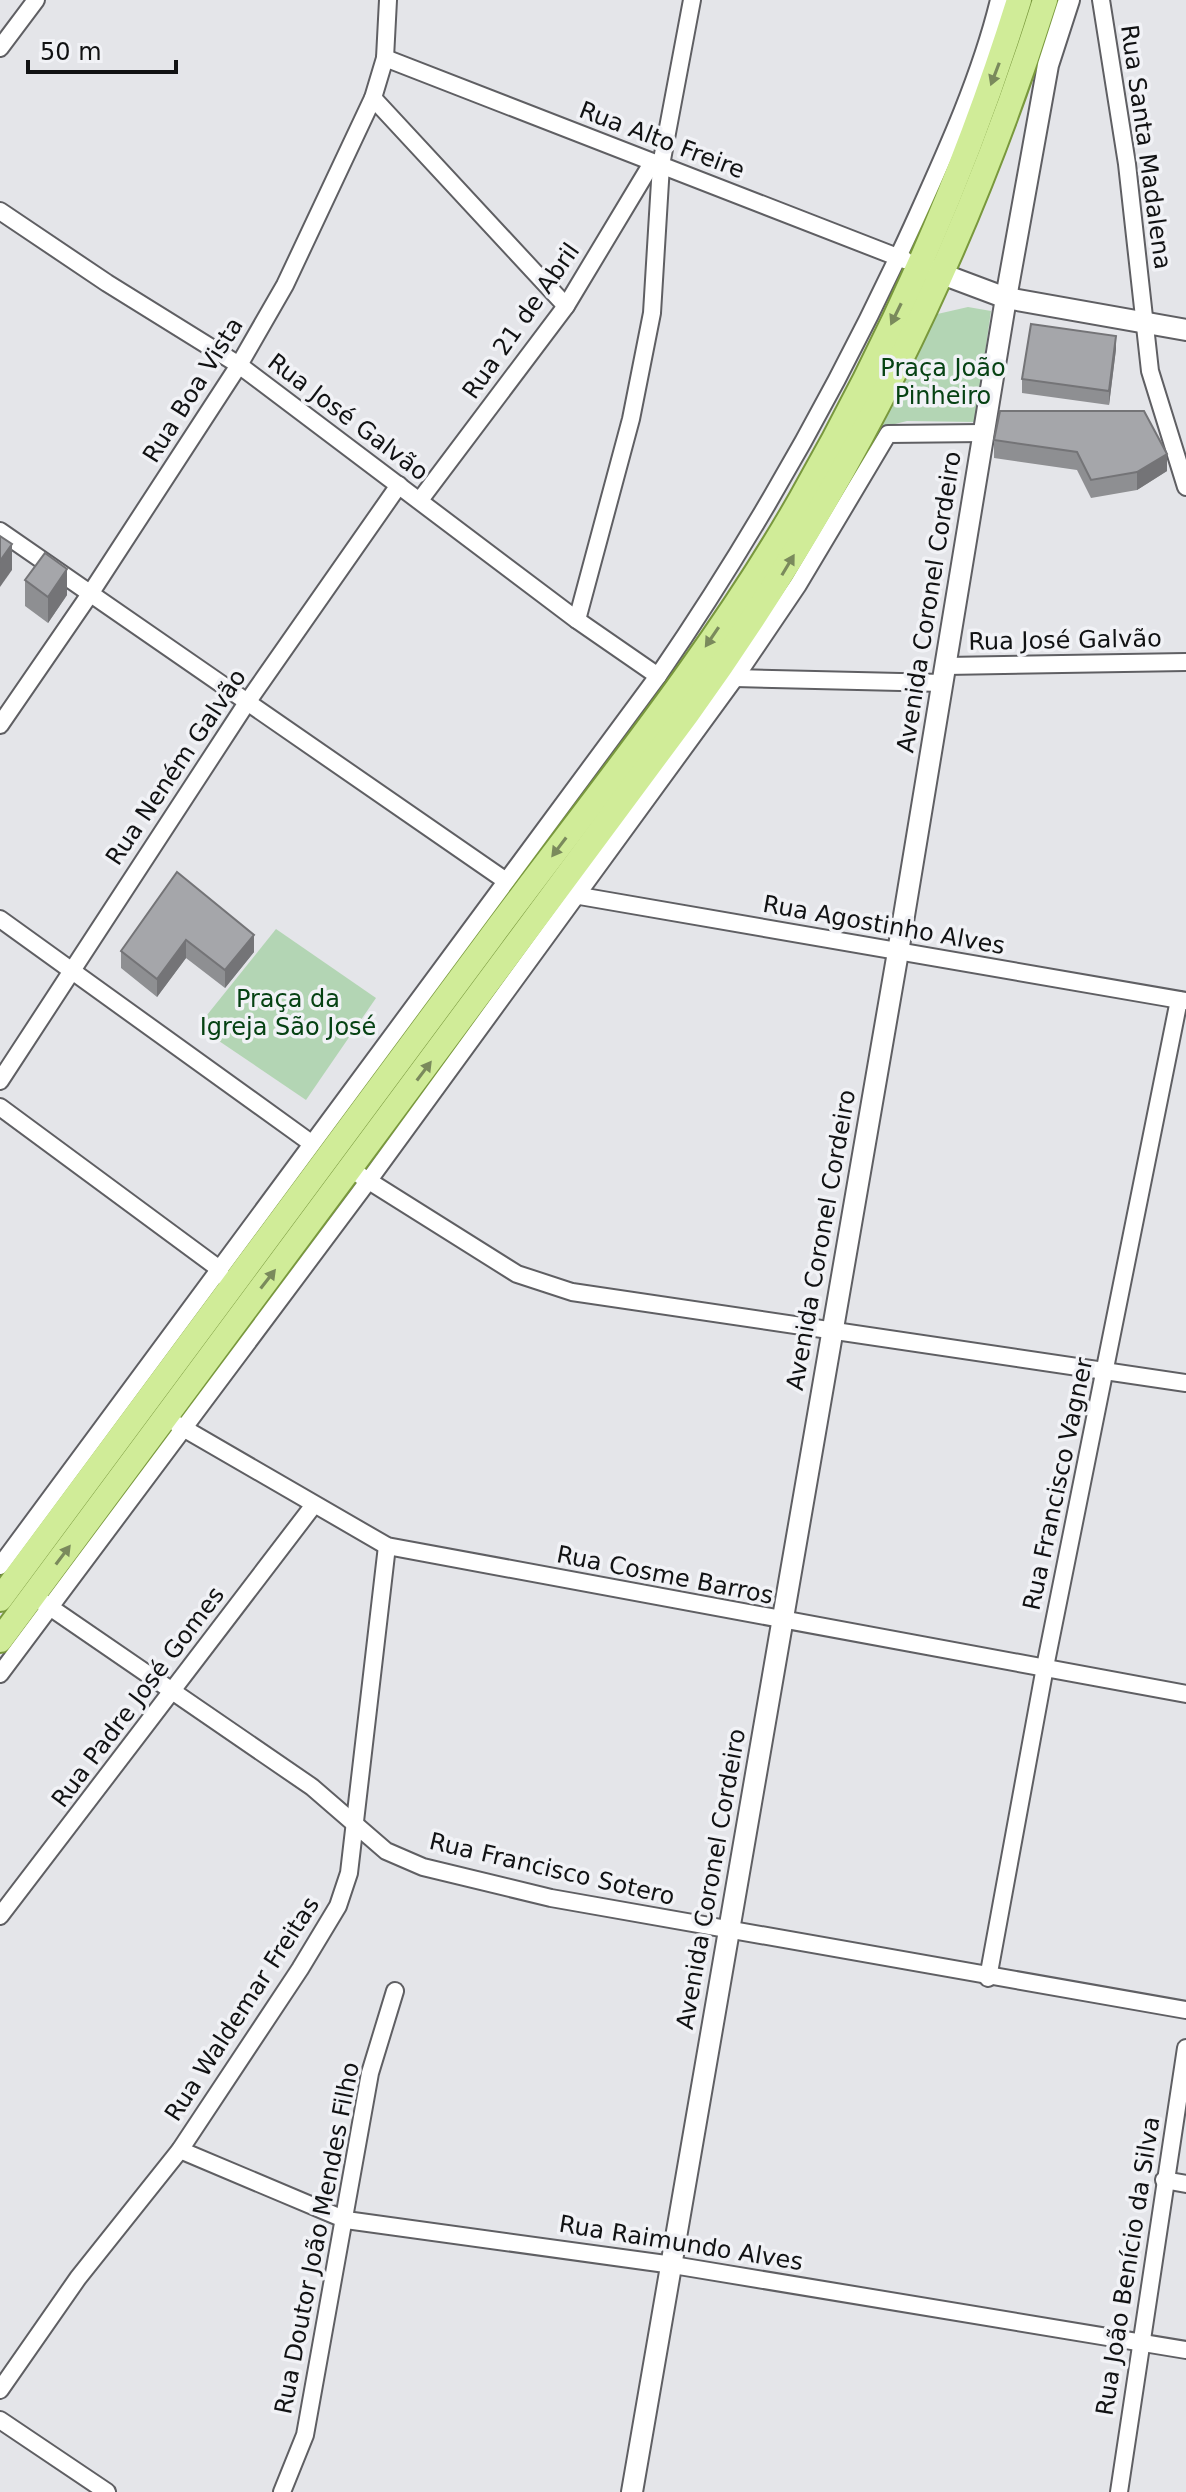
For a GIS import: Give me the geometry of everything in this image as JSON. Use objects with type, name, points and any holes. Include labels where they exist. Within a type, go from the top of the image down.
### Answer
[{"type":"main road","points":[[932,270],[1019,0]]},
{"type":"main road","points":[[0,1640],[41,1601],[175,1423],[238,1318],[360,1175],[514,951],[740,642],[932,270],[1021,75],[1045,0]]},
{"type":"main road","points":[[2,1584],[228,1293],[811,503]]},
{"type":"main road","points":[[492,936],[514,951]]},
{"type":"street","points":[[0,48],[36,0]]},
{"type":"street","name":"Rua Boa Vista","points":[[0,725],[90,594],[239,365],[285,285],[373,98],[385,58],[388,0]]},
{"type":"street","points":[[577,620],[631,419],[652,313],[657,164],[692,0]]},
{"type":"street","points":[[175,1423],[248,1342],[360,1175],[735,678],[811,503],[898,258],[947,149],[999,0]]},
{"type":"street","name":"Avenida Coronel Cordeiro","points":[[632,2492],[898,952],[1006,298],[1048,65],[1069,0]]},
{"type":"street","name":"Rua Santa Madalena","points":[[1101,0],[1127,164],[1150,371],[1186,487]]},
{"type":"street","name":"Rua Alto Freire","points":[[385,58],[932,270]]},
{"type":"street","points":[[373,98],[566,306]]},
{"type":"street","name":"Rua 21 de Abril","points":[[420,500],[566,306],[657,164]]},
{"type":"street","name":"Rua José Galvão","points":[[0,211],[107,283],[239,365],[577,620],[658,676]]},
{"type":"street","points":[[932,270],[1006,298],[1186,330]]},
{"type":"street","points":[[2,1584],[218,1268],[658,676],[724,579],[888,434],[983,433]]},
{"type":"street","name":"Rua Neném Galvão","points":[[0,1081],[246,704],[399,485]]},
{"type":"street","points":[[0,531],[506,881]]},
{"type":"street","name":"Rua José Galvão","points":[[735,678],[944,675],[1186,662]]},
{"type":"street","name":"Rua Agostinho Alves","points":[[574,895],[1183,1000]]},
{"type":"street","points":[[0,919],[69,972],[311,1143]]},
{"type":"street","name":"Rua Francisco Vagner","points":[[988,1978],[1045,1667],[1183,1000]]},
{"type":"street","points":[[0,1107],[218,1268],[248,1342]]},
{"type":"street","points":[[360,1175],[517,1274],[572,1292],[1186,1383]]},
{"type":"street","name":"Rua Cosme Barros","points":[[175,1423],[313,1506],[387,1546],[1186,1694]]},
{"type":"street","name":"Rua Padre José Gomes","points":[[0,1916],[313,1506]]},
{"type":"street","name":"Rua Waldemar Freitas","points":[[0,2390],[78,2278],[180,2150],[338,1906],[349,1873],[387,1546]]},
{"type":"street","points":[[0,1674],[41,1601]]},
{"type":"street","name":"Rua Francisco Sotero","points":[[41,1601],[312,1787],[386,1851],[423,1867],[551,1898],[988,1978],[1186,2010]]},
{"type":"street","name":"Rua Doutor João Mendes Filho","points":[[282,2492],[305,2435],[370,2073],[395,1991]]},
{"type":"street","name":"Rua João Benício da Silva","points":[[1119,2492],[1186,2048]]},
{"type":"street","name":"Rua Raimundo Alves","points":[[180,2150],[346,2220],[673,2265],[1186,2350]]},
{"type":"street","points":[[1164,2180],[1186,2184]]},
{"type":"street","points":[[0,2420],[107,2492]]},
{"type":"green space","name":"Praça João Pinheiro","points":[[968,307],[991,311],[975,422],[907,421],[887,426],[852,482],[848,479],[933,315]]},
{"type":"green space","name":"Praça da Igreja São José","points":[[276,929],[376,998],[306,1100],[216,1039],[203,1020]]},
{"type":"building","points":[[1031,324],[1116,336],[1109,391],[1022,379]]},
{"type":"building","points":[[1000,411],[1144,411],[1167,454],[1137,472],[1091,480],[1077,452],[994,440]]},
{"type":"building","points":[[0,536],[12,544],[0,561]]},
{"type":"building","points":[[45,553],[67,569],[48,597],[25,580]]},
{"type":"building","points":[[177,872],[254,935],[225,970],[186,940],[157,979],[121,951]]}]
